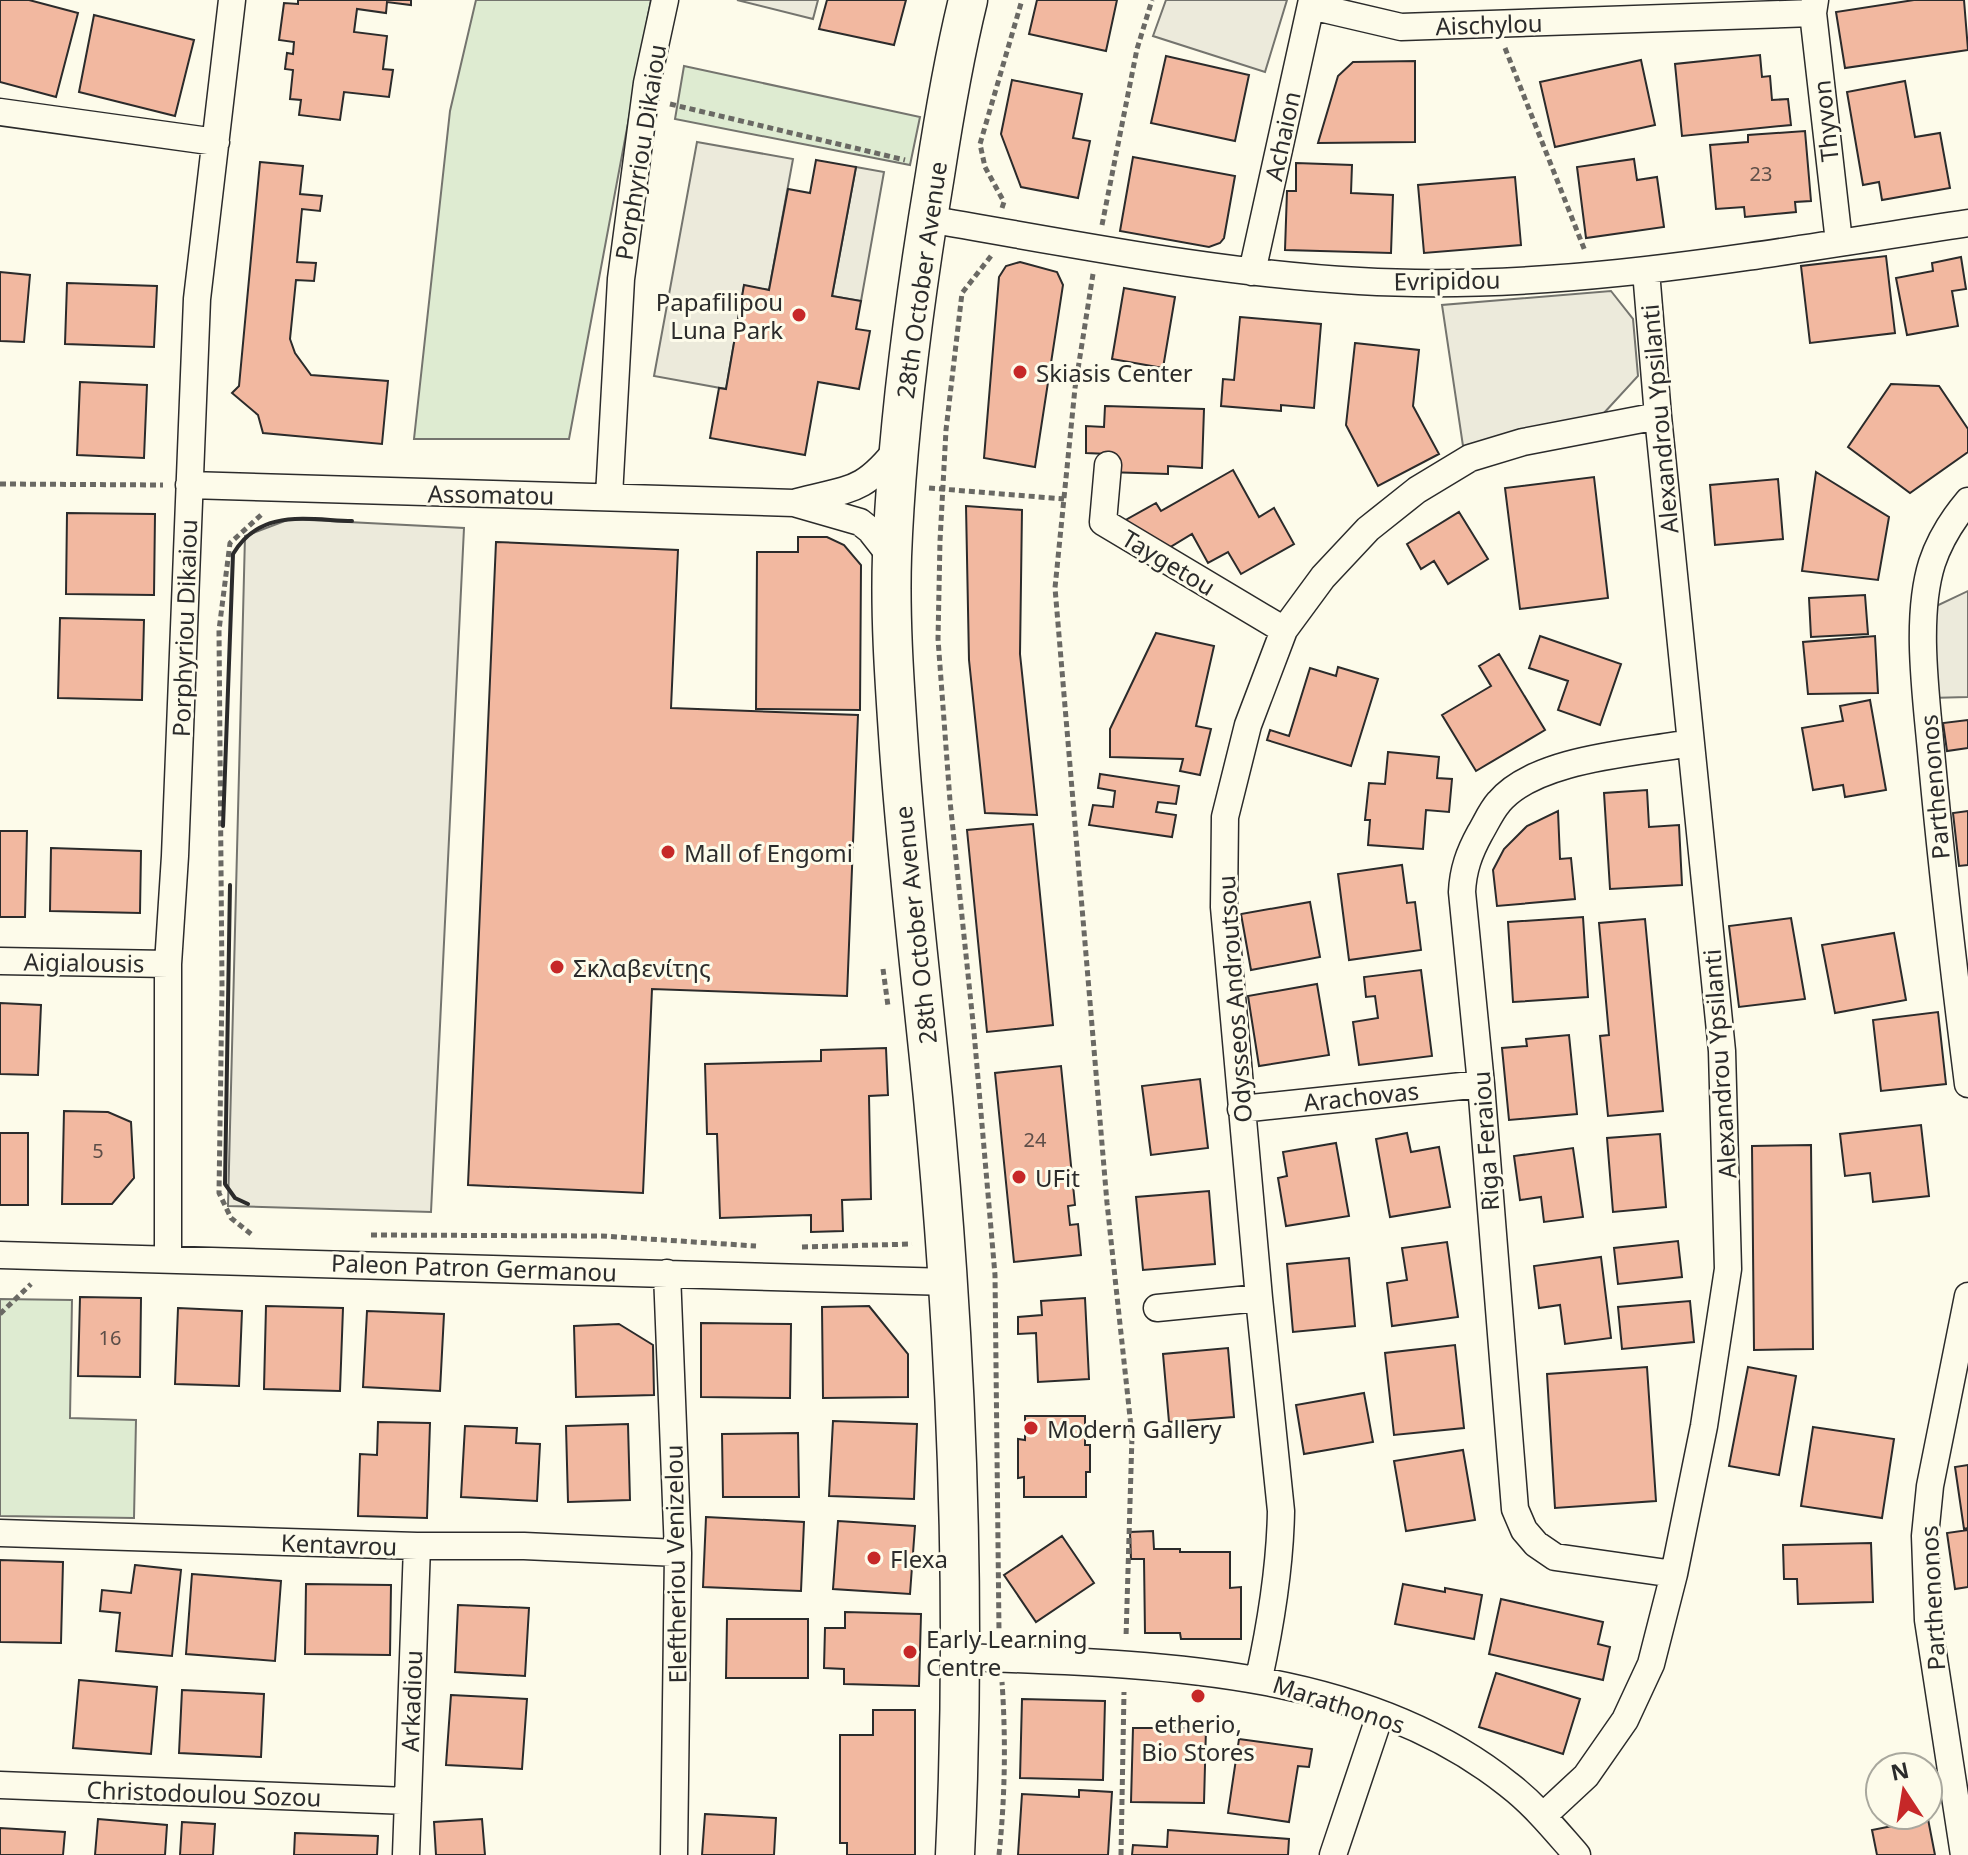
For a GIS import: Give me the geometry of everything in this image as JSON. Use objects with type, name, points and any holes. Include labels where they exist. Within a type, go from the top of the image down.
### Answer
[{"type":"main road","name":"28th October Avenue","points":[[955,1855],[961,1657],[960,1516],[949,1282],[903,816],[895,699],[892,558],[908,364],[927,219],[968,0]]},
{"type":"street","name":"Porphyriou Dikaiou","points":[[168,1258],[168,964],[197,299],[232,0]]},
{"type":"street","name":"Porphyriou Dikaiou","points":[[609,496],[621,279],[645,98],[665,0]]},
{"type":"street","name":"Aischylou","points":[[1311,3],[1401,27],[1814,6]]},
{"type":"street","name":"Achaion","points":[[1252,272],[1311,3]]},
{"type":"street","name":"Thyvon","points":[[1814,6],[1839,242]]},
{"type":"street","points":[[0,112],[216,142]]},
{"type":"street","name":"Evripidou","points":[[927,219],[1252,272],[1361,281],[1469,282],[1646,271],[1968,223]]},
{"type":"street","name":"Alexandrou Ypsilanti","points":[[1543,1816],[1586,1776],[1625,1720],[1651,1664],[1674,1574],[1704,1426],[1728,1269],[1722,1051],[1646,271]]},
{"type":"street","name":"Odysseos Androutsou","points":[[1259,1678],[1274,1612],[1281,1533],[1279,1484],[1224,907],[1225,817],[1248,725],[1284,630],[1323,577],[1368,529],[1417,490],[1470,458],[1523,442],[1658,416]]},
{"type":"street","name":"Assomatou","points":[[794,503],[867,482],[901,444]]},
{"type":"street","name":"Taygetou","points":[[1108,465],[1103,522],[1284,630]]},
{"type":"street","name":"Assomatou","points":[[189,485],[794,503],[860,522],[892,558]]},
{"type":"street","name":"Parthenonos","points":[[1968,501],[1946,529],[1931,565],[1925,605],[1923,672],[1940,853],[1968,1084]]},
{"type":"street","name":"Riga Feraiou","points":[[1674,1574],[1555,1557],[1536,1544],[1524,1530],[1515,1509],[1481,1084],[1462,892],[1463,873],[1471,849],[1499,802],[1517,786],[1566,765],[1690,743]]},
{"type":"street","name":"Aigialousis","points":[[0,961],[168,964]]},
{"type":"street","name":"Arachovas","points":[[1241,1109],[1481,1084]]},
{"type":"street","name":"Paleon Patron Germanou","points":[[0,1255],[949,1282]]},
{"type":"street","name":"Eleftheriou Venizelou","points":[[667,1273],[678,1553],[674,1855]]},
{"type":"street","name":"Parthenonos","points":[[1964,1855],[1958,1757],[1928,1620],[1925,1536],[1930,1486],[1964,1342],[1968,1296]]},
{"type":"street","points":[[1157,1308],[1259,1298]]},
{"type":"street","name":"Kentavrou","points":[[0,1533],[417,1546],[524,1546],[678,1553]]},
{"type":"street","name":"Arkadiou","points":[[406,1855],[417,1546]]},
{"type":"street","name":"Marathonos","points":[[961,1657],[1125,1665],[1259,1678],[1318,1693],[1422,1732],[1463,1754],[1508,1784],[1543,1816],[1577,1855]]},
{"type":"street","points":[[1333,1855],[1380,1715]]},
{"type":"street","name":"Christodoulou Sozou","points":[[0,1785],[408,1801]]},
{"type":"path","points":[[999,1855],[1005,1722],[1000,1659],[995,1275],[938,639],[946,430],[962,293],[991,257],[1004,202],[985,167],[980,144],[1022,0]]},
{"type":"path","points":[[1121,1855],[1132,1436],[1107,1203],[1055,588],[1075,388],[1098,247],[1137,49],[1152,0]]},
{"type":"path","points":[[1495,24],[1594,274]]},
{"type":"path","points":[[645,98],[936,168]]},
{"type":"path","points":[[0,484],[189,485]]},
{"type":"path","points":[[898,486],[1064,499]]},
{"type":"path","points":[[252,1234],[231,1218],[219,1193],[222,987],[219,630],[230,543],[259,515]]},
{"type":"path","points":[[360,1235],[602,1236],[770,1247]]},
{"type":"path","points":[[801,1247],[912,1244]]},
{"type":"green space","points":[[476,0],[651,0],[569,439],[414,439],[450,111]]},
{"type":"green space","points":[[684,66],[920,117],[910,165],[675,119]]},
{"type":"green space","points":[[0,1299],[72,1300],[70,1418],[136,1420],[134,1518],[0,1516]]},
{"type":"shaded area","points":[[737,0],[818,0],[813,19]]},
{"type":"shaded area","points":[[1166,0],[1287,0],[1265,72],[1153,36]]},
{"type":"shaded area","points":[[697,142],[793,159],[769,290],[744,286],[726,389],[654,376]]},
{"type":"shaded area","points":[[856,167],[884,172],[861,301],[832,296]]},
{"type":"shaded area","points":[[1611,291],[1633,319],[1638,376],[1603,414],[1463,446],[1442,305]]},
{"type":"shaded area","points":[[290,519],[464,528],[431,1212],[228,1206],[245,536]]},
{"type":"shaded area","points":[[1968,591],[1968,697],[1930,698],[1930,609]]},
{"type":"building","points":[[0,0],[29,0],[78,13],[56,97],[0,82]]},
{"type":"building","points":[[298,0],[411,0],[411,5],[387,2],[386,13],[357,9],[354,32],[387,36],[383,69],[393,70],[389,97],[344,92],[340,120],[299,115],[301,100],[290,99],[293,70],[285,69],[287,53],[293,54],[294,42],[279,40],[284,3],[298,4]]},
{"type":"building","points":[[827,0],[906,0],[894,45],[819,29]]},
{"type":"building","points":[[1037,0],[1117,0],[1106,51],[1029,34]]},
{"type":"building","points":[[1914,0],[1964,0],[1968,50],[1845,68],[1836,12]]},
{"type":"building","points":[[94,15],[194,40],[175,116],[79,92]]},
{"type":"building","points":[[1760,55],[1762,77],[1770,76],[1772,100],[1788,99],[1791,125],[1682,136],[1675,64]]},
{"type":"building","points":[[1166,56],[1249,75],[1235,141],[1151,123]]},
{"type":"building","points":[[1641,60],[1655,125],[1555,147],[1540,82]]},
{"type":"building","points":[[1415,61],[1415,142],[1318,143],[1338,76],[1353,62]]},
{"type":"building","points":[[1012,80],[1082,94],[1073,138],[1090,141],[1078,198],[1021,187],[1001,134]]},
{"type":"building","points":[[1905,81],[1915,137],[1940,133],[1950,188],[1882,200],[1879,182],[1863,185],[1847,92]]},
{"type":"building","points":[[1805,131],[1811,201],[1795,202],[1796,212],[1745,217],[1744,207],[1716,209],[1710,145],[1748,142],[1748,135]]},
{"type":"building","points":[[1133,157],[1235,176],[1224,238],[1220,243],[1209,247],[1120,231]]},
{"type":"building","points":[[1634,159],[1637,180],[1657,177],[1664,227],[1586,238],[1577,167]]},
{"type":"building","name":"Papafilipou Luna Park","points":[[816,160],[856,167],[832,296],[861,301],[856,329],[870,331],[859,389],[818,382],[805,455],[710,438],[719,388],[726,389],[744,285],[769,290],[788,189],[810,193]]},
{"type":"building","points":[[260,162],[303,166],[300,194],[322,196],[320,211],[302,209],[297,262],[316,263],[314,281],[296,280],[290,339],[295,353],[311,375],[388,381],[382,444],[263,433],[258,415],[232,393],[239,386]]},
{"type":"building","points":[[1296,163],[1352,165],[1351,193],[1393,195],[1391,253],[1285,250],[1287,191],[1296,191]]},
{"type":"building","points":[[1515,177],[1521,245],[1424,253],[1418,185]]},
{"type":"building","points":[[1886,256],[1895,333],[1810,343],[1801,266]]},
{"type":"building","points":[[1961,257],[1966,289],[1952,291],[1958,326],[1907,335],[1896,278],[1933,271],[1932,263]]},
{"type":"building","name":"Skiasis Center","points":[[1020,262],[1057,272],[1063,285],[1035,467],[984,458],[999,277],[1006,266]]},
{"type":"building","points":[[0,272],[30,275],[24,342],[0,341]]},
{"type":"building","points":[[67,283],[157,286],[154,347],[65,344]]},
{"type":"building","points":[[1124,288],[1175,297],[1163,368],[1112,359]]},
{"type":"building","points":[[1240,317],[1321,324],[1314,408],[1281,405],[1281,411],[1221,406],[1223,379],[1234,380]]},
{"type":"building","points":[[1355,343],[1419,350],[1413,406],[1439,454],[1378,486],[1346,425]]},
{"type":"building","points":[[80,382],[147,385],[144,458],[77,455]]},
{"type":"building","points":[[1891,384],[1939,386],[1968,429],[1968,452],[1910,493],[1848,447]]},
{"type":"building","points":[[1105,406],[1204,409],[1202,468],[1168,466],[1168,474],[1107,472],[1108,454],[1086,453],[1086,426],[1104,427]]},
{"type":"building","points":[[1233,470],[1259,517],[1274,508],[1294,544],[1241,574],[1228,552],[1208,563],[1192,534],[1167,549],[1122,522],[1156,503],[1161,511]]},
{"type":"building","points":[[1816,472],[1889,517],[1878,580],[1802,571]]},
{"type":"building","points":[[1594,477],[1608,598],[1520,609],[1505,488]]},
{"type":"building","points":[[1778,479],[1783,539],[1715,545],[1710,485]]},
{"type":"building","points":[[966,506],[1022,510],[1020,654],[1037,815],[985,813],[969,660]]},
{"type":"building","points":[[1459,512],[1488,559],[1448,584],[1434,561],[1421,569],[1407,544]]},
{"type":"building","points":[[67,513],[155,514],[154,595],[66,594]]},
{"type":"building","points":[[798,537],[827,537],[844,545],[861,565],[860,710],[756,709],[757,552],[798,552]]},
{"type":"building","name":"Mall of Engomi","points":[[496,542],[678,550],[671,708],[858,715],[847,996],[652,989],[643,1193],[468,1185]]},
{"type":"building","points":[[1865,595],[1868,634],[1811,637],[1809,598]]},
{"type":"building","points":[[60,618],[144,620],[142,700],[58,698]]},
{"type":"building","points":[[1156,633],[1214,646],[1196,726],[1211,729],[1200,775],[1180,771],[1183,759],[1110,757],[1110,729]]},
{"type":"building","points":[[1540,636],[1621,664],[1600,725],[1558,710],[1568,681],[1529,668]]},
{"type":"building","points":[[1875,636],[1878,693],[1808,694],[1803,642]]},
{"type":"building","points":[[1499,654],[1545,730],[1476,771],[1442,715],[1491,686],[1479,666]]},
{"type":"building","points":[[1338,667],[1378,679],[1351,766],[1267,740],[1270,730],[1289,736],[1310,668],[1336,676]]},
{"type":"building","points":[[1870,700],[1886,790],[1845,797],[1843,785],[1813,790],[1802,728],[1843,721],[1840,706]]},
{"type":"building","points":[[1968,720],[1968,748],[1947,751],[1943,723]]},
{"type":"building","points":[[1388,752],[1439,757],[1437,778],[1452,779],[1449,812],[1426,810],[1423,849],[1368,845],[1370,820],[1365,820],[1369,783],[1385,784]]},
{"type":"building","points":[[1100,774],[1179,786],[1176,804],[1158,802],[1156,812],[1176,815],[1172,837],[1089,825],[1093,805],[1113,807],[1115,791],[1098,788]]},
{"type":"building","points":[[1647,790],[1649,827],[1679,825],[1682,885],[1610,889],[1604,793]]},
{"type":"building","points":[[1558,811],[1560,859],[1571,858],[1575,899],[1497,906],[1493,870],[1504,849],[1527,826]]},
{"type":"building","points":[[1968,811],[1968,865],[1959,866],[1953,813]]},
{"type":"building","points":[[1033,824],[1053,1025],[987,1032],[967,830]]},
{"type":"building","points":[[0,831],[27,831],[25,917],[0,917]]},
{"type":"building","points":[[51,848],[141,851],[140,913],[50,911]]},
{"type":"building","points":[[1402,865],[1407,903],[1415,902],[1421,950],[1349,960],[1338,874]]},
{"type":"building","points":[[1310,902],[1320,957],[1251,970],[1241,914]]},
{"type":"building","points":[[1583,917],[1588,997],[1513,1002],[1508,922]]},
{"type":"building","points":[[1791,918],[1805,999],[1739,1007],[1729,926]]},
{"type":"building","points":[[1645,919],[1663,1111],[1608,1116],[1600,1036],[1609,1035],[1599,923]]},
{"type":"building","points":[[1894,933],[1906,1000],[1835,1013],[1822,945]]},
{"type":"building","points":[[1421,970],[1432,1056],[1359,1065],[1353,1022],[1378,1018],[1375,996],[1366,997],[1364,977]]},
{"type":"building","points":[[1317,984],[1329,1055],[1259,1066],[1248,996]]},
{"type":"building","points":[[0,1003],[41,1005],[38,1075],[0,1074]]},
{"type":"building","points":[[1938,1012],[1946,1084],[1881,1091],[1873,1020]]},
{"type":"building","points":[[1569,1035],[1577,1114],[1509,1120],[1502,1048],[1527,1046],[1526,1039]]},
{"type":"building","points":[[886,1048],[888,1095],[869,1096],[871,1199],[842,1200],[843,1231],[811,1232],[811,1215],[720,1218],[717,1134],[707,1134],[705,1064],[821,1061],[821,1050]]},
{"type":"building","points":[[1061,1066],[1075,1205],[1068,1206],[1070,1225],[1078,1224],[1081,1255],[1014,1262],[995,1073]]},
{"type":"building","points":[[1200,1079],[1208,1148],[1151,1155],[1142,1086]]},
{"type":"building","points":[[64,1111],[108,1112],[131,1122],[134,1178],[112,1204],[62,1204]]},
{"type":"building","points":[[1921,1125],[1929,1196],[1873,1202],[1870,1173],[1845,1176],[1840,1134]]},
{"type":"building","points":[[0,1133],[28,1133],[28,1205],[0,1205]]},
{"type":"building","points":[[1407,1133],[1411,1152],[1439,1147],[1450,1207],[1390,1217],[1376,1139]]},
{"type":"building","points":[[1660,1134],[1666,1207],[1613,1212],[1607,1138]]},
{"type":"building","points":[[1336,1143],[1349,1216],[1286,1226],[1278,1178],[1287,1176],[1283,1152]]},
{"type":"building","points":[[1811,1145],[1813,1349],[1754,1350],[1752,1146]]},
{"type":"building","points":[[1573,1148],[1583,1217],[1544,1222],[1541,1197],[1520,1200],[1514,1156]]},
{"type":"building","points":[[1209,1191],[1215,1264],[1143,1270],[1136,1197]]},
{"type":"building","points":[[1678,1241],[1682,1277],[1618,1284],[1614,1248]]},
{"type":"building","points":[[1447,1242],[1458,1317],[1392,1326],[1387,1283],[1407,1280],[1402,1248]]},
{"type":"building","points":[[1601,1257],[1611,1338],[1565,1344],[1560,1305],[1539,1308],[1534,1266]]},
{"type":"building","points":[[1349,1258],[1355,1326],[1293,1332],[1287,1264]]},
{"type":"building","points":[[80,1297],[141,1298],[140,1377],[78,1376]]},
{"type":"building","points":[[1085,1298],[1089,1379],[1038,1382],[1036,1333],[1018,1334],[1018,1317],[1042,1315],[1041,1301]]},
{"type":"building","points":[[1690,1301],[1694,1342],[1622,1349],[1618,1307]]},
{"type":"building","points":[[266,1306],[343,1308],[340,1391],[264,1389]]},
{"type":"building","points":[[869,1306],[908,1354],[908,1397],[823,1398],[822,1307]]},
{"type":"building","points":[[178,1308],[242,1311],[239,1386],[175,1384]]},
{"type":"building","points":[[367,1311],[444,1314],[440,1391],[363,1387]]},
{"type":"building","points":[[701,1323],[791,1324],[790,1398],[701,1397]]},
{"type":"building","points":[[619,1324],[653,1345],[654,1395],[576,1397],[574,1326]]},
{"type":"building","points":[[1455,1345],[1464,1428],[1394,1435],[1385,1353]]},
{"type":"building","points":[[1228,1348],[1234,1417],[1169,1422],[1163,1354]]},
{"type":"building","points":[[1647,1367],[1656,1501],[1555,1508],[1547,1374]]},
{"type":"building","points":[[1748,1367],[1796,1376],[1779,1475],[1729,1466]]},
{"type":"building","points":[[1364,1393],[1373,1442],[1304,1454],[1296,1405]]},
{"type":"building","points":[[1025,1416],[1085,1416],[1085,1445],[1090,1445],[1086,1497],[1024,1497],[1024,1477],[1018,1478],[1018,1439],[1025,1440]]},
{"type":"building","points":[[833,1421],[917,1424],[914,1499],[829,1496]]},
{"type":"building","points":[[378,1422],[430,1423],[427,1518],[358,1516],[360,1454],[377,1455]]},
{"type":"building","points":[[628,1424],[630,1500],[568,1502],[566,1426]]},
{"type":"building","points":[[465,1426],[517,1428],[516,1443],[540,1444],[537,1501],[461,1497]]},
{"type":"building","points":[[1813,1427],[1894,1439],[1882,1518],[1801,1506]]},
{"type":"building","points":[[798,1433],[799,1497],[723,1497],[722,1434]]},
{"type":"building","points":[[1463,1450],[1475,1520],[1406,1531],[1394,1461]]},
{"type":"building","points":[[1968,1465],[1968,1528],[1964,1529],[1955,1467]]},
{"type":"building","points":[[706,1517],[804,1522],[801,1591],[703,1587]]},
{"type":"building","name":"Flexa","points":[[838,1521],[915,1526],[910,1594],[833,1589]]},
{"type":"building","points":[[1968,1530],[1968,1587],[1955,1589],[1947,1533]]},
{"type":"building","points":[[1153,1531],[1154,1549],[1230,1552],[1230,1588],[1241,1587],[1241,1639],[1181,1639],[1180,1633],[1145,1633],[1144,1559],[1131,1559],[1130,1532]]},
{"type":"building","points":[[1062,1536],[1094,1583],[1036,1622],[1004,1575]]},
{"type":"building","points":[[1871,1543],[1873,1602],[1798,1604],[1797,1579],[1784,1579],[1783,1545]]},
{"type":"building","points":[[0,1560],[63,1562],[61,1643],[0,1642]]},
{"type":"building","points":[[135,1565],[181,1570],[172,1656],[116,1651],[120,1613],[100,1611],[102,1590],[131,1593]]},
{"type":"building","points":[[192,1574],[281,1581],[275,1661],[186,1654]]},
{"type":"building","points":[[306,1584],[391,1585],[390,1655],[305,1654]]},
{"type":"building","points":[[1403,1584],[1482,1595],[1474,1639],[1395,1624]]},
{"type":"building","points":[[1501,1599],[1603,1622],[1598,1644],[1610,1647],[1603,1680],[1489,1654]]},
{"type":"building","points":[[458,1605],[529,1608],[525,1676],[455,1672]]},
{"type":"building","points":[[845,1612],[921,1614],[919,1686],[844,1684],[844,1669],[824,1668],[825,1628],[845,1628]]},
{"type":"building","points":[[727,1619],[808,1619],[808,1678],[726,1678]]},
{"type":"building","points":[[1496,1673],[1580,1699],[1563,1754],[1479,1727]]},
{"type":"building","points":[[79,1680],[157,1687],[151,1754],[73,1748]]},
{"type":"building","points":[[182,1690],[264,1694],[261,1757],[179,1753]]},
{"type":"building","points":[[451,1695],[527,1699],[522,1769],[446,1765]]},
{"type":"building","points":[[1022,1699],[1105,1701],[1103,1780],[1020,1778]]},
{"type":"building","points":[[873,1710],[915,1710],[915,1855],[847,1855],[847,1843],[840,1843],[840,1735],[873,1735]]},
{"type":"building","points":[[1133,1728],[1206,1728],[1204,1803],[1131,1802]]},
{"type":"building","points":[[1239,1739],[1312,1749],[1309,1767],[1298,1766],[1289,1822],[1228,1813]]},
{"type":"building","points":[[1079,1790],[1112,1792],[1108,1855],[1018,1855],[1022,1794],[1079,1797]]},
{"type":"building","points":[[705,1814],[776,1818],[774,1855],[702,1855]]},
{"type":"building","points":[[98,1819],[167,1825],[165,1855],[95,1855]]},
{"type":"building","points":[[482,1819],[485,1855],[436,1855],[434,1822]]},
{"type":"building","points":[[182,1822],[215,1824],[213,1855],[180,1855]]},
{"type":"building","points":[[0,1828],[65,1832],[63,1855],[0,1855]]},
{"type":"building","points":[[1168,1830],[1289,1839],[1288,1855],[1132,1855],[1133,1845],[1167,1847]]},
{"type":"building","points":[[1872,1831],[1930,1831],[1935,1855],[1877,1855]]},
{"type":"building","points":[[295,1833],[378,1836],[377,1855],[294,1855]]},
{"type":"wall","points":[[223,826],[233,554],[244,539],[271,523],[302,519],[352,521]]},
{"type":"wall","points":[[230,885],[225,1184],[235,1198],[248,1204]]},
{"type":"place","name":"Papafilipou Luna Park","points":[[799,315]]},
{"type":"place","name":"Skiasis Center","points":[[1020,372]]},
{"type":"place","name":"Mall of Engomi","points":[[668,852]]},
{"type":"place","name":"Σκλαβενίτης","points":[[557,967]]},
{"type":"place","name":"UFit","points":[[1019,1177]]},
{"type":"place","name":"Modern Gallery","points":[[1031,1428]]},
{"type":"place","name":"Flexa","points":[[874,1558]]},
{"type":"place","name":"Early Learning Centre","points":[[910,1652]]},
{"type":"place","name":"etherio, Bio Stores","points":[[1198,1696]]}]
